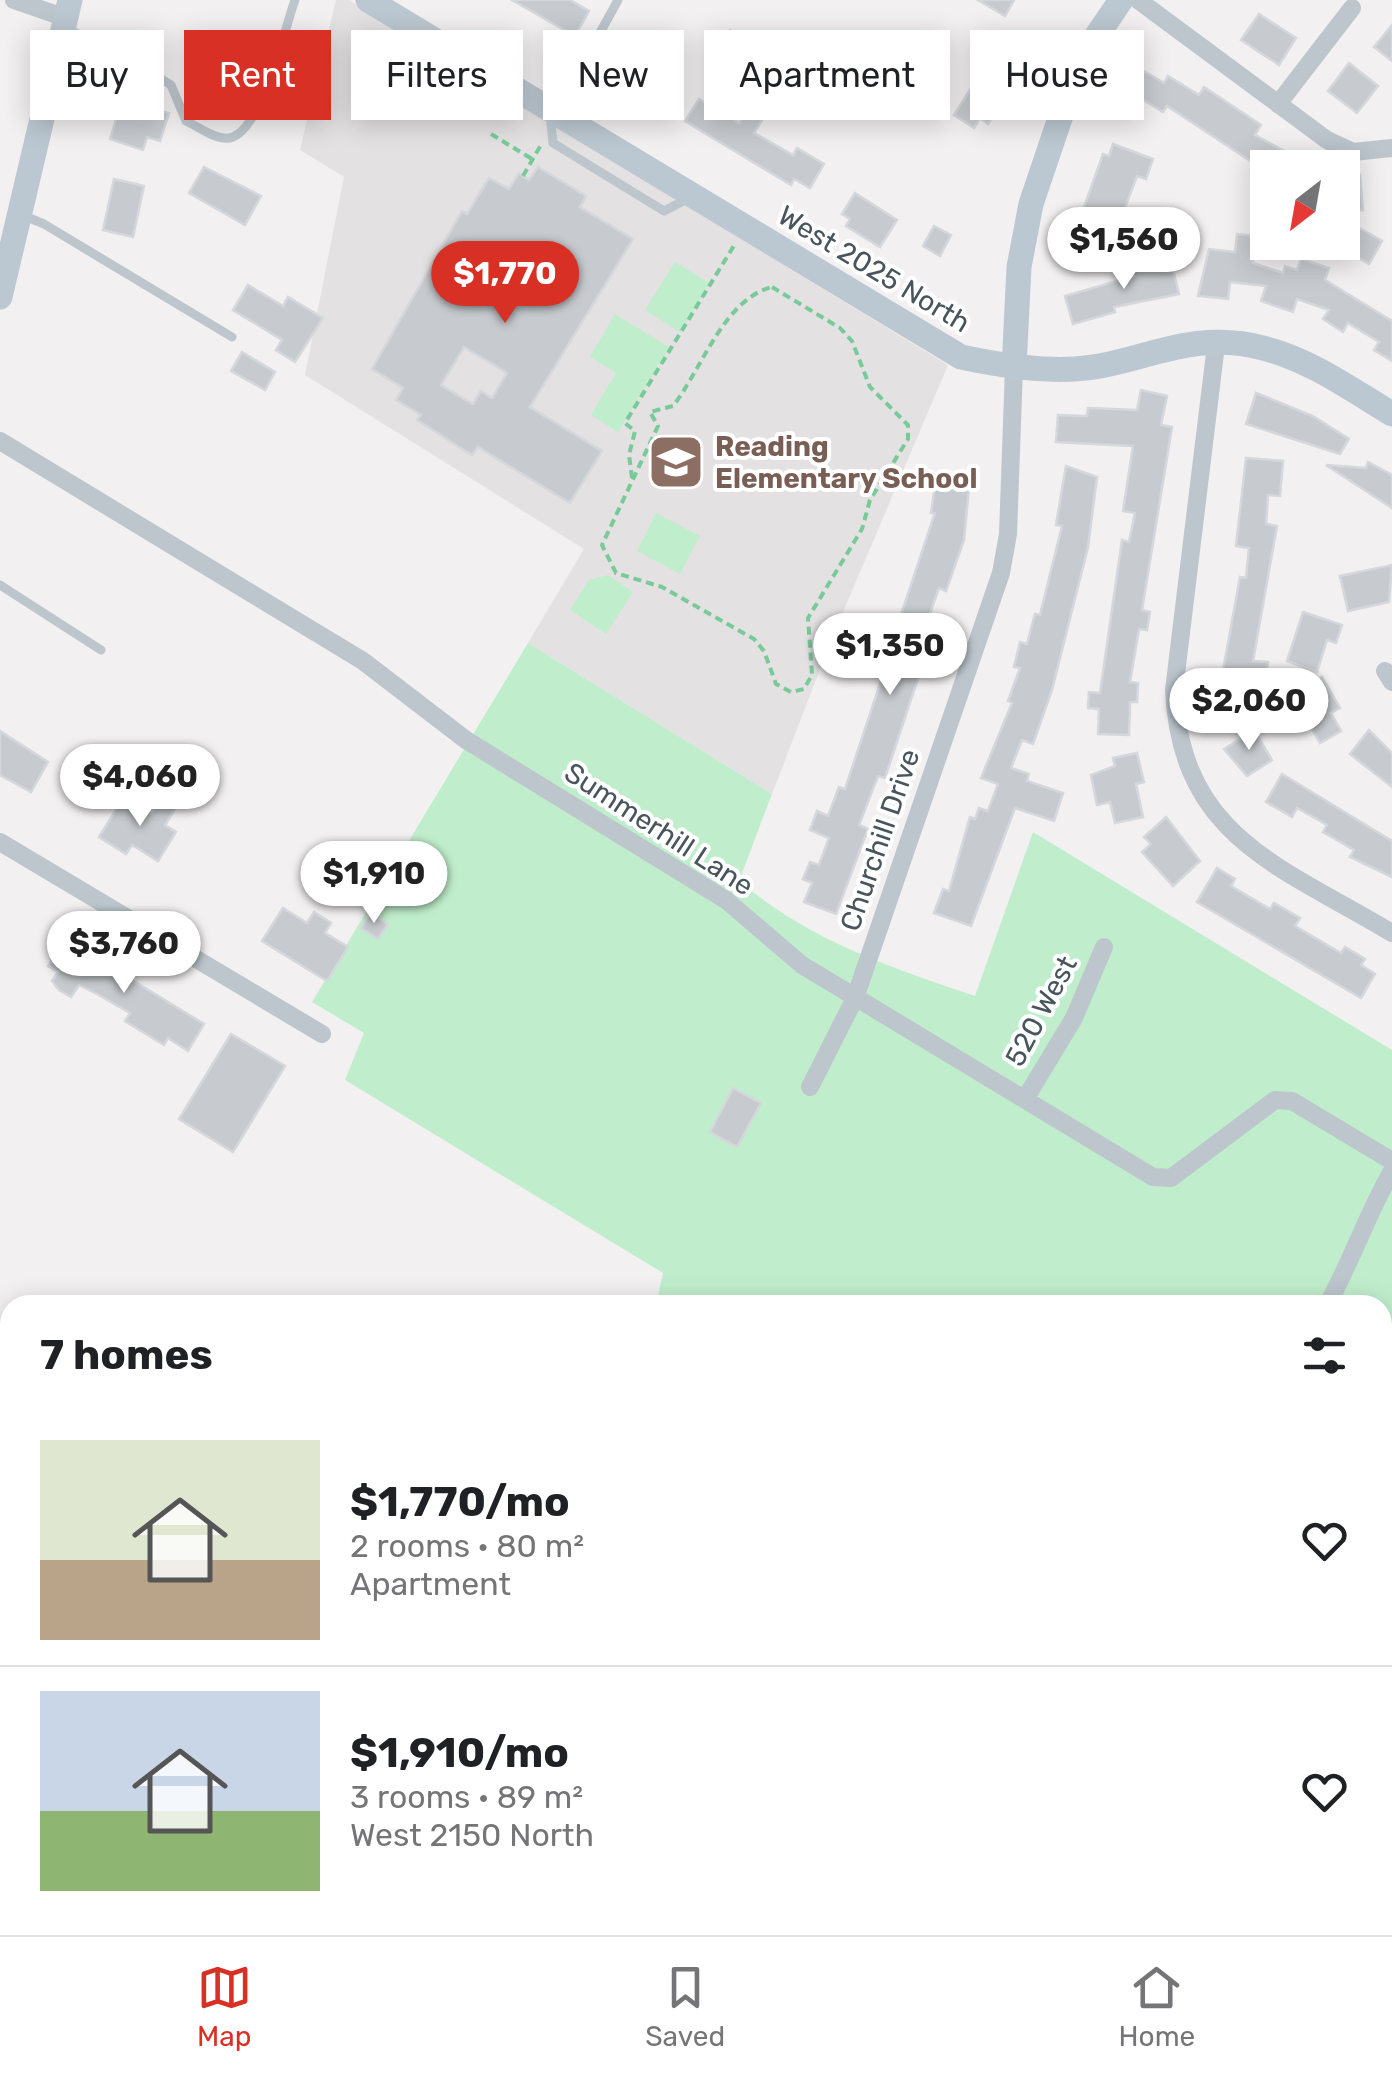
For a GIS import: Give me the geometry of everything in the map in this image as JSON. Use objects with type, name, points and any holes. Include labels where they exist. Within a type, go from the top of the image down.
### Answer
[{"type":"street","points":[[14,0],[67,15]]},
{"type":"street","name":"West 2025 North","points":[[368,0],[543,104]]},
{"type":"street","points":[[1014,368],[1018,267],[1031,204],[1079,62],[1121,0]]},
{"type":"street","points":[[1138,0],[1327,140],[1353,152],[1390,154]]},
{"type":"street","points":[[1278,104],[1352,8]]},
{"type":"street","points":[[0,297],[42,120]]},
{"type":"street","name":"West 2025 North","points":[[570,120],[961,357],[1014,368],[1078,369],[1180,343],[1260,346],[1311,365],[1392,414]]},
{"type":"street","points":[[1216,344],[1174,690],[1176,725],[1186,770],[1214,815],[1251,848],[1392,933]]},
{"type":"street","name":"Churchill Drive","points":[[810,1087],[855,998],[1001,572],[1008,534],[1014,368]]},
{"type":"street","name":"Summerhill Lane","points":[[0,441],[364,662],[466,740],[726,900],[802,966],[1153,1177],[1170,1178],[1275,1100],[1292,1102],[1392,1161]]},
{"type":"street","points":[[0,842],[322,1034]]},
{"type":"street","name":"520 West","points":[[1025,1098],[1068,1029],[1104,948]]},
{"type":"street","points":[[1333,1295],[1355,1256],[1371,1206],[1392,1171]]},
{"type":"lane","points":[[164,82],[171,86],[186,121],[219,138],[230,138],[252,122],[296,0]]},
{"type":"lane","points":[[600,30],[618,0]]},
{"type":"lane","points":[[19,214],[44,224],[232,337]]},
{"type":"lane","points":[[0,585],[101,650]]},
{"type":"path","points":[[491,134],[532,159]]},
{"type":"path","points":[[523,176],[541,145]]},
{"type":"path","points":[[632,478],[658,426],[650,412],[673,406],[718,334],[752,292],[772,287],[840,328],[852,341],[870,387],[908,424],[908,439],[870,500],[862,529],[808,618],[812,675],[804,689],[791,692],[776,684],[764,651],[754,639],[662,588],[616,573],[602,545],[632,478],[634,431],[625,423],[736,241]]},
{"type":"shaded area","name":"Reading Elementary School","points":[[336,0],[349,0],[398,30],[351,30],[351,120],[523,120],[523,106],[948,365],[832,638],[772,794],[528,643],[584,549],[305,375],[344,177],[300,150],[307,120],[331,120],[329,30]]},
{"type":"green space","points":[[675,262],[709,283],[680,332],[645,310]]},
{"type":"green space","points":[[615,314],[669,347],[618,432],[591,415],[616,373],[590,357]]},
{"type":"green space","points":[[656,513],[700,536],[680,574],[637,551]]},
{"type":"green space","points":[[608,575],[633,592],[606,634],[570,610],[589,580]]},
{"type":"green space","points":[[528,643],[772,794],[739,881],[794,920],[851,950],[975,996],[1033,832],[1392,1050],[1392,1295],[658,1295],[663,1273],[345,1080],[364,1033],[312,1002]]},
{"type":"building","points":[[512,0],[570,0],[589,11],[578,30],[564,30]]},
{"type":"building","points":[[978,0],[1014,0],[1005,16]]},
{"type":"building","points":[[1259,14],[1296,38],[1279,65],[1241,40]]},
{"type":"building","points":[[1392,25],[1392,61],[1374,47]]},
{"type":"building","points":[[1349,63],[1378,86],[1357,113],[1328,91]]},
{"type":"building","points":[[1144,71],[1164,83],[1168,76],[1199,95],[1204,87],[1261,125],[1255,135],[1282,150],[1250,150],[1250,161],[1167,106],[1163,112],[1144,100]]},
{"type":"building","points":[[970,90],[970,120],[979,120],[974,128],[954,115]]},
{"type":"building","points":[[699,99],[704,102],[704,120],[762,120],[754,133],[793,155],[797,148],[824,164],[810,188],[794,179],[791,185],[685,121]]},
{"type":"building","points":[[164,112],[169,113],[160,141],[147,137],[143,150],[110,139],[116,120],[164,120]]},
{"type":"building","points":[[1113,144],[1153,159],[1146,179],[1137,176],[1118,226],[1127,230],[1111,265],[1070,246],[1103,154],[1109,156]]},
{"type":"building","points":[[204,167],[261,196],[245,225],[189,193]]},
{"type":"building","points":[[538,167],[586,196],[580,207],[633,239],[530,407],[602,451],[570,503],[478,447],[472,455],[417,420],[421,415],[396,400],[403,388],[372,369],[462,211],[467,214],[489,178],[509,189],[519,173],[529,180]],"holes":[[[464,347],[507,373],[492,398],[481,391],[473,404],[441,385]]]},
{"type":"building","points":[[114,179],[144,186],[133,237],[103,230]]},
{"type":"building","points":[[855,193],[897,220],[880,247],[846,226],[850,219],[842,214]]},
{"type":"building","points":[[934,226],[951,235],[940,256],[923,246]]},
{"type":"building","points":[[1360,228],[1382,241],[1369,264],[1360,259]]},
{"type":"building","points":[[1237,234],[1250,235],[1253,263],[1283,273],[1285,266],[1297,270],[1301,260],[1329,268],[1325,280],[1392,321],[1392,361],[1374,350],[1379,342],[1348,323],[1343,332],[1323,319],[1329,310],[1297,299],[1293,312],[1261,301],[1266,286],[1230,282],[1228,299],[1198,296],[1209,249],[1235,252]]},
{"type":"building","points":[[1171,261],[1179,294],[1114,307],[1115,312],[1073,324],[1065,296],[1134,276],[1125,271]]},
{"type":"building","points":[[248,285],[283,306],[288,297],[323,318],[295,362],[276,350],[282,340],[233,310]]},
{"type":"building","points":[[242,352],[275,372],[265,390],[231,371]]},
{"type":"building","points":[[1141,390],[1167,396],[1161,425],[1172,427],[1142,610],[1150,612],[1147,630],[1139,629],[1130,682],[1138,683],[1137,702],[1130,702],[1129,735],[1098,734],[1099,709],[1088,708],[1089,692],[1100,693],[1122,540],[1129,542],[1135,513],[1123,511],[1133,446],[1056,442],[1058,415],[1087,416],[1088,408],[1137,410]]},
{"type":"building","points":[[1256,393],[1313,416],[1349,439],[1340,454],[1246,424]]},
{"type":"building","points":[[1246,458],[1283,461],[1280,496],[1268,495],[1266,524],[1277,526],[1253,661],[1268,662],[1265,690],[1255,689],[1252,713],[1226,711],[1230,677],[1222,676],[1240,577],[1246,578],[1249,548],[1236,546]]},
{"type":"building","points":[[1368,462],[1392,475],[1392,508],[1326,465],[1366,468]]},
{"type":"building","points":[[1066,466],[1097,477],[1088,547],[1052,690],[1033,744],[1022,740],[1011,768],[1029,774],[1027,781],[1063,793],[1054,821],[1015,808],[971,926],[934,913],[943,889],[949,891],[970,817],[975,819],[979,808],[988,811],[998,784],[981,778],[1012,703],[1008,701],[1020,668],[1014,667],[1020,642],[1027,644],[1035,614],[1040,615],[1062,526],[1056,525]]},
{"type":"building","points":[[937,472],[970,477],[964,540],[946,591],[939,588],[925,627],[934,630],[885,778],[878,776],[859,825],[868,829],[836,914],[804,902],[812,883],[803,879],[810,862],[819,865],[829,838],[810,830],[817,811],[828,816],[839,787],[845,789],[888,660],[897,664],[906,637],[895,633],[935,513],[931,513]]},
{"type":"building","points":[[1392,565],[1389,602],[1348,611],[1340,576]]},
{"type":"building","points":[[1303,612],[1342,625],[1336,643],[1327,640],[1317,672],[1287,661]]},
{"type":"building","points":[[1322,677],[1340,708],[1331,713],[1341,731],[1320,743],[1300,708],[1311,701],[1303,688]]},
{"type":"building","points":[[1254,730],[1272,760],[1247,776],[1224,749]]},
{"type":"building","points":[[1369,730],[1392,753],[1392,787],[1350,754]]},
{"type":"building","points":[[0,731],[48,762],[31,792],[0,775]]},
{"type":"building","points":[[1137,753],[1144,782],[1136,784],[1143,817],[1115,823],[1110,802],[1097,805],[1091,775],[1115,766],[1113,758]]},
{"type":"building","points":[[1282,774],[1392,841],[1392,877],[1350,857],[1354,850],[1323,832],[1327,825],[1297,808],[1292,817],[1266,802]]},
{"type":"building","points":[[124,797],[152,814],[160,800],[175,809],[165,825],[176,832],[158,861],[132,845],[126,854],[99,837]]},
{"type":"building","points":[[1166,817],[1200,861],[1173,886],[1142,852],[1151,844],[1144,837]]},
{"type":"building","points":[[1217,868],[1235,879],[1231,886],[1270,909],[1274,903],[1300,918],[1295,926],[1341,953],[1345,947],[1365,959],[1361,965],[1375,974],[1361,998],[1197,902]]},
{"type":"building","points":[[283,908],[307,923],[314,912],[331,923],[325,933],[348,947],[327,981],[262,941]]},
{"type":"building","points":[[370,913],[388,924],[378,939],[361,928]]},
{"type":"building","points":[[65,939],[204,1024],[188,1051],[168,1038],[164,1045],[125,1021],[130,1013],[79,985],[71,997],[59,990],[52,981],[58,972],[48,966]]},
{"type":"building","points":[[231,1034],[285,1066],[233,1152],[179,1119]]},
{"type":"building","points":[[733,1088],[761,1103],[737,1147],[710,1132]]},
{"type":"place","name":"Reading Elementary School","points":[[676,462]]}]
